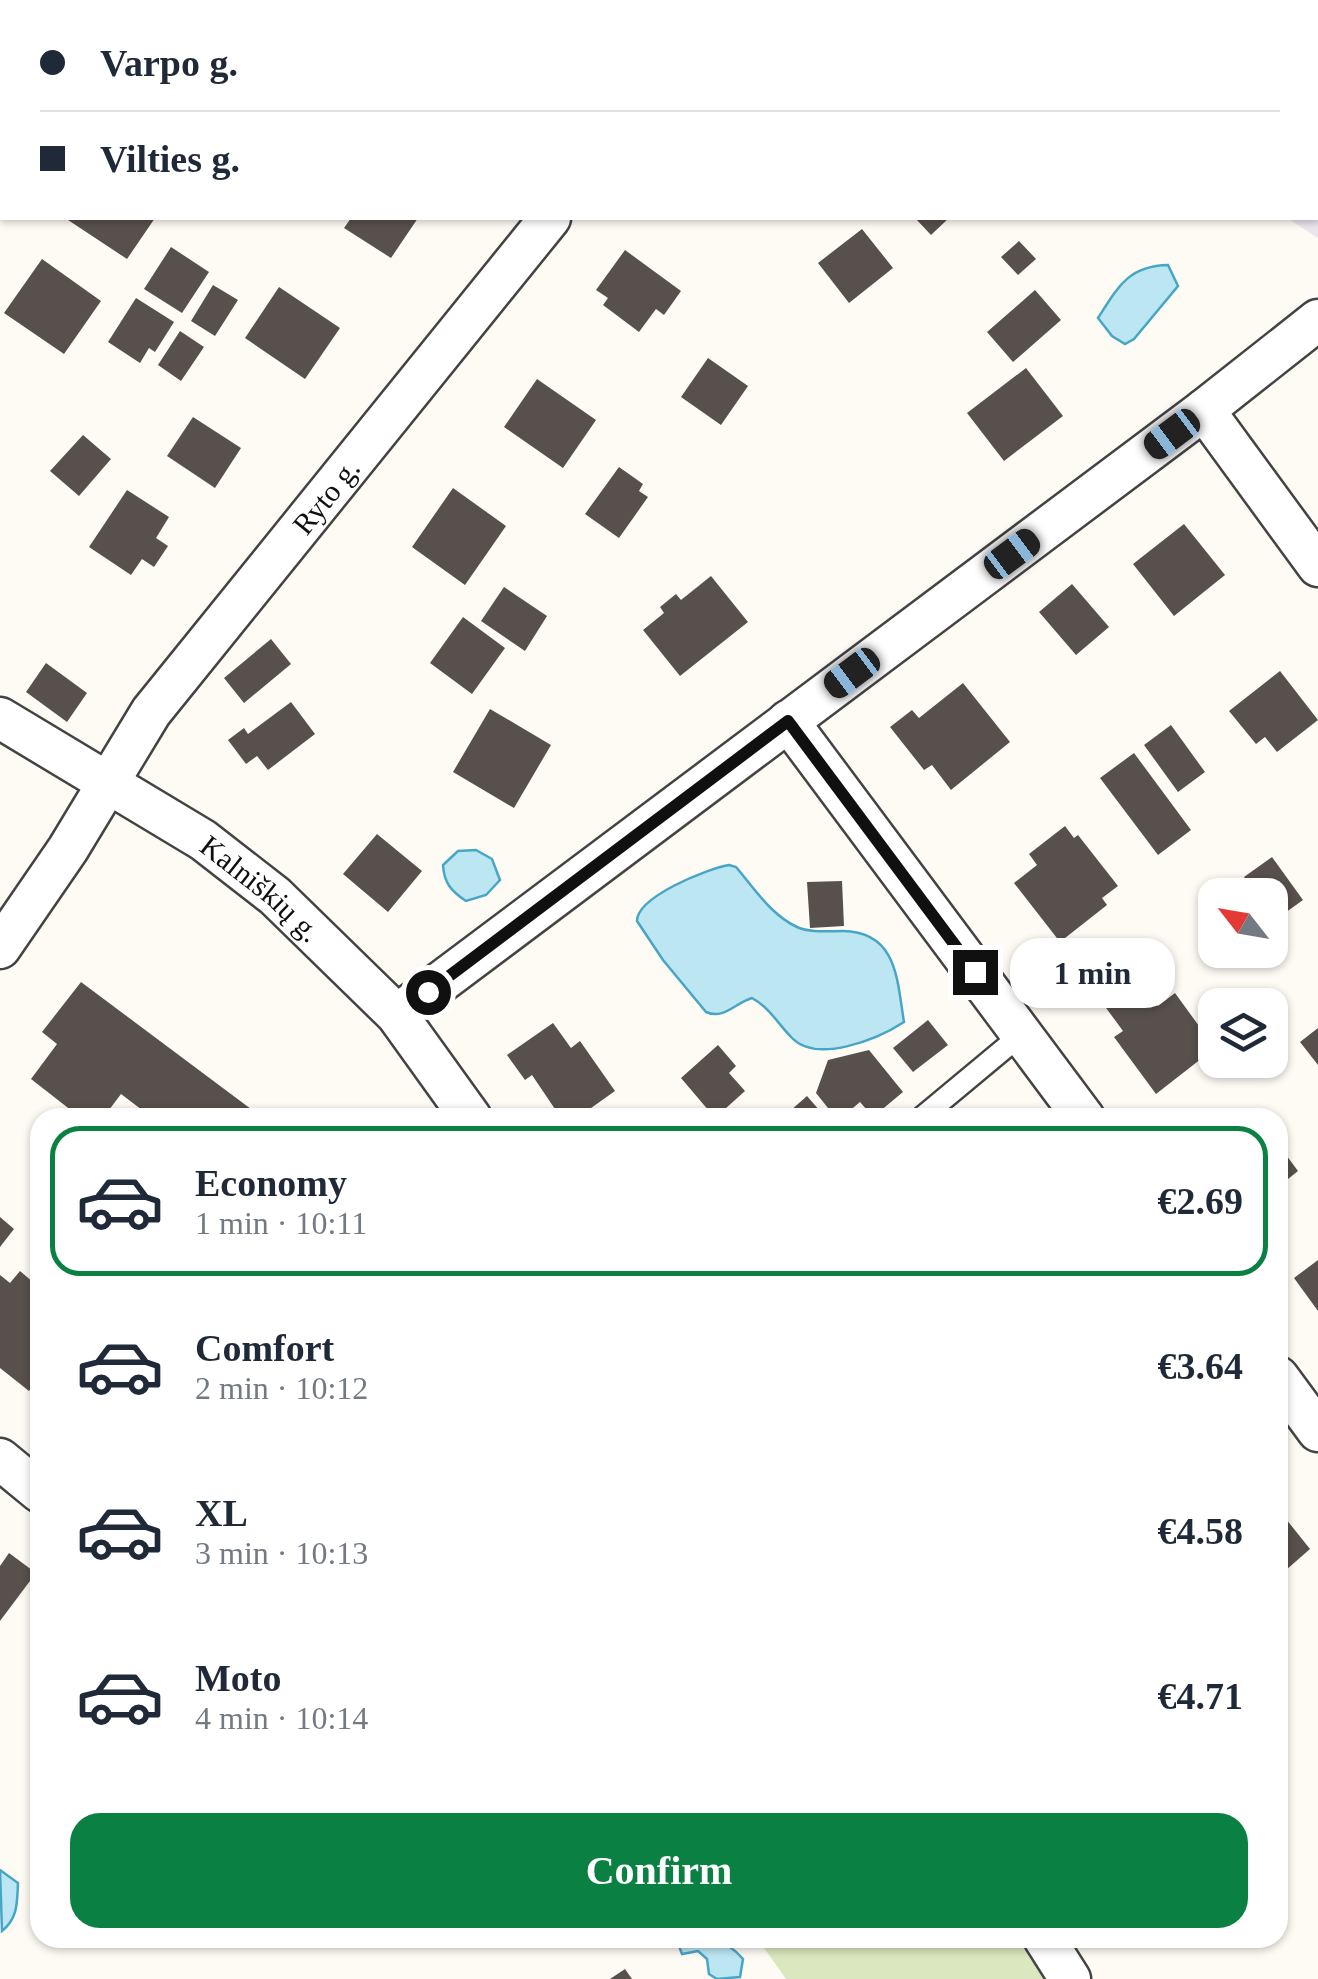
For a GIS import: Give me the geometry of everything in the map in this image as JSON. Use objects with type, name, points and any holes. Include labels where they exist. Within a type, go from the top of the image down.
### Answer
[{"type":"street","name":"Ryto g.","points":[[0,948],[40,892],[151,712],[548,220]]},
{"type":"street","points":[[397,1015],[1204,410],[1318,320]]},
{"type":"street","points":[[1204,410],[1318,566]]},
{"type":"street","name":"Kalniškių g.","points":[[0,718],[203,840],[242,869],[397,1015],[464,1108]]},
{"type":"street","points":[[788,721],[1077,1108]]},
{"type":"street","points":[[1288,1390],[1318,1431]]},
{"type":"street","points":[[0,1459],[30,1484]]},
{"type":"street","points":[[1050,1948],[1070,1979]]},
{"type":"lane","points":[[933,1108],[1022,1034]]},
{"type":"shaded area","points":[[1290,220],[1318,220],[1318,238]]},
{"type":"green space","points":[[764,1948],[1024,1948],[1044,1979],[786,1979]]},
{"type":"water","points":[[1168,265],[1178,286],[1134,339],[1125,344],[1112,336],[1098,318],[1118,288],[1143,269]]},
{"type":"water","points":[[476,850],[492,859],[500,880],[486,895],[466,901],[449,886],[443,865],[458,851]]},
{"type":"water","points":[[729,865],[736,867],[771,908],[797,927],[861,934],[875,940],[885,949],[896,975],[904,1022],[848,1046],[816,1049],[792,1038],[752,998],[718,1014],[706,1012],[637,921],[640,912],[660,894],[690,878]]},
{"type":"water","points":[[0,1870],[18,1883],[14,1915],[2,1931]]},
{"type":"water","points":[[680,1948],[731,1948],[743,1959],[740,1977],[717,1979],[709,1974],[707,1959],[698,1951],[682,1954]]},
{"type":"building","points":[[68,220],[154,220],[127,259]]},
{"type":"building","points":[[350,220],[417,220],[391,258],[344,228]]},
{"type":"building","points":[[917,220],[947,220],[931,235]]},
{"type":"building","points":[[862,229],[893,268],[849,303],[818,263]]},
{"type":"building","points":[[1019,241],[1036,259],[1018,275],[1001,257]]},
{"type":"building","points":[[171,247],[209,272],[182,313],[144,289]]},
{"type":"building","points":[[625,250],[681,291],[664,315],[656,309],[639,332],[603,305],[608,298],[596,290]]},
{"type":"building","points":[[42,259],[101,301],[64,354],[4,313]]},
{"type":"building","points":[[213,285],[238,300],[215,336],[191,321]]},
{"type":"building","points":[[279,287],[340,328],[305,379],[245,338]]},
{"type":"building","points":[[1035,290],[1061,320],[1013,362],[987,332]]},
{"type":"building","points":[[136,298],[174,322],[155,352],[149,348],[140,363],[108,342]]},
{"type":"building","points":[[180,331],[204,347],[181,381],[158,365]]},
{"type":"building","points":[[708,358],[748,386],[721,425],[681,397]]},
{"type":"building","points":[[1026,368],[1063,416],[1004,461],[967,413]]},
{"type":"building","points":[[537,379],[596,420],[563,468],[504,427]]},
{"type":"building","points":[[193,417],[241,448],[215,488],[167,456]]},
{"type":"building","points":[[83,435],[111,459],[79,496],[50,471]]},
{"type":"building","points":[[619,467],[643,484],[639,491],[648,497],[619,538],[585,514]]},
{"type":"building","points":[[453,488],[506,526],[465,585],[412,547]]},
{"type":"building","points":[[127,490],[169,517],[156,538],[168,546],[154,567],[142,559],[131,575],[89,547]]},
{"type":"building","points":[[1184,524],[1225,575],[1174,616],[1133,564]]},
{"type":"building","points":[[711,576],[748,622],[680,676],[643,630],[664,613],[660,607],[676,594],[681,600]]},
{"type":"building","points":[[1072,584],[1109,627],[1076,655],[1039,612]]},
{"type":"building","points":[[504,587],[547,616],[525,651],[481,621]]},
{"type":"building","points":[[463,617],[505,648],[472,694],[430,663]]},
{"type":"building","points":[[271,639],[291,664],[244,703],[224,678]]},
{"type":"building","points":[[46,663],[87,693],[67,722],[26,692]]},
{"type":"building","points":[[1280,671],[1318,720],[1277,752],[1265,737],[1256,744],[1229,711]]},
{"type":"building","points":[[963,683],[1010,742],[951,790],[932,765],[924,770],[890,727],[912,710],[919,718]]},
{"type":"building","points":[[291,702],[315,734],[268,770],[257,756],[246,764],[228,740],[244,728],[248,734]]},
{"type":"building","points":[[490,709],[551,745],[514,808],[453,772]]},
{"type":"building","points":[[1171,725],[1205,772],[1178,792],[1144,745]]},
{"type":"building","points":[[1134,753],[1191,830],[1158,855],[1100,778]]},
{"type":"building","points":[[1065,826],[1074,838],[1078,835],[1118,886],[1102,898],[1107,905],[1060,942],[1014,883],[1037,865],[1029,854]]},
{"type":"building","points":[[377,834],[422,871],[388,912],[343,874]]},
{"type":"building","points":[[1272,857],[1287,878],[1245,878]]},
{"type":"building","points":[[1288,879],[1303,900],[1288,911]]},
{"type":"building","points":[[842,881],[844,926],[810,928],[807,882]]},
{"type":"building","points":[[1136,975],[1158,1006],[1175,993],[1198,1025],[1198,1061],[1156,1094],[1114,1037],[1123,1031],[1101,1001]]},
{"type":"building","points":[[81,982],[250,1108],[139,1108],[121,1094],[110,1108],[68,1108],[31,1079],[57,1044],[42,1032]]},
{"type":"building","points":[[928,1020],[948,1045],[913,1072],[893,1048]]},
{"type":"building","points":[[553,1023],[571,1048],[580,1041],[615,1091],[591,1108],[554,1108],[532,1075],[525,1080],[507,1055]]},
{"type":"building","points":[[1318,1028],[1318,1065],[1300,1042]]},
{"type":"building","points":[[718,1045],[736,1066],[729,1073],[745,1091],[726,1108],[706,1108],[681,1078]]},
{"type":"building","points":[[869,1050],[903,1092],[884,1108],[865,1108],[860,1102],[853,1108],[828,1108],[816,1093],[828,1060]]},
{"type":"building","points":[[807,1096],[817,1108],[793,1108]]},
{"type":"building","points":[[1288,1158],[1298,1171],[1288,1179]]},
{"type":"building","points":[[0,1217],[14,1229],[0,1247]]},
{"type":"building","points":[[1318,1260],[1318,1311],[1294,1278]]},
{"type":"building","points":[[20,1271],[30,1280],[29,1391],[0,1368],[0,1275],[10,1283]]},
{"type":"building","points":[[1288,1522],[1310,1549],[1288,1568]]},
{"type":"building","points":[[9,1553],[30,1569],[30,1581],[0,1621],[0,1566]]},
{"type":"building","points":[[625,1969],[632,1979],[610,1979]]},
{"type":"route","points":[[428,992],[788,721],[975,972]]}]
